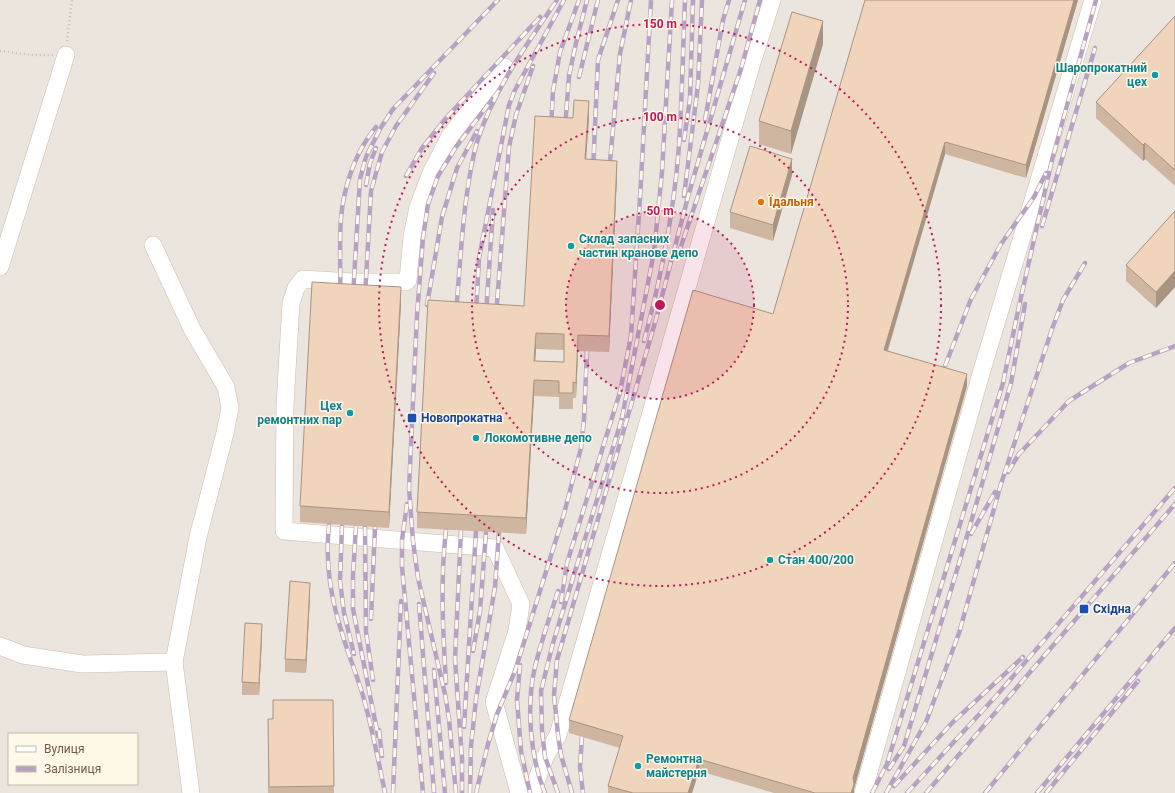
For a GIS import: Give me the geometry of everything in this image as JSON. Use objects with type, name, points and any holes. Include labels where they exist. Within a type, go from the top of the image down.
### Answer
[{"type":"lane","points":[[532,793],[545,757],[558,735],[751,66],[772,0]]},
{"type":"lane","points":[[863,793],[980,377],[1093,0]]},
{"type":"lane","points":[[0,267],[66,55]]},
{"type":"lane","points":[[505,67],[450,136],[431,173],[418,207],[412,237],[408,280],[406,282],[353,282],[303,279],[296,288],[291,302],[285,405],[284,531],[495,548],[521,604],[517,631],[494,702],[520,793]]},
{"type":"lane","points":[[153,244],[192,329],[226,387],[230,408],[198,538],[174,662],[191,793]]},
{"type":"lane","points":[[0,646],[23,655],[82,664],[174,662]]},
{"type":"path","points":[[0,51],[66,55],[72,0]]},
{"type":"shaded area","points":[[0,0],[1175,0],[1175,793],[0,793]]},
{"type":"building","name":"Стан 400/200","points":[[865,0],[1074,0],[1026,165],[945,142],[884,350],[967,374],[853,778],[854,784],[851,793],[815,793],[699,759],[688,793],[633,793],[608,786],[623,736],[569,720],[693,290],[773,314]]},
{"type":"building","points":[[792,12],[823,21],[791,131],[759,121]]},
{"type":"building","name":"Шаропрокатний цех","points":[[1175,16],[1175,170],[1145,143],[1143,145],[1096,102]]},
{"type":"building","points":[[574,100],[589,101],[585,159],[617,161],[609,336],[578,335],[576,383],[573,382],[573,393],[559,393],[559,381],[534,380],[526,518],[417,512],[428,300],[524,306],[535,116],[573,118]],"holes":[[[536,333],[564,334],[564,362],[534,361]]]},
{"type":"building","name":"Їдальня","points":[[750,146],[792,159],[773,225],[730,212]]},
{"type":"building","points":[[1175,211],[1175,271],[1156,292],[1126,265]]},
{"type":"building","name":"Цех ремонтних пар","points":[[312,282],[401,287],[389,512],[300,506]]},
{"type":"building","points":[[290,581],[310,583],[306,660],[285,659]]},
{"type":"building","points":[[245,623],[262,624],[259,683],[242,682]]},
{"type":"building","points":[[273,700],[333,700],[334,786],[269,787],[268,719],[273,719]]},
{"type":"railway","points":[[353,296],[360,179],[366,157],[380,129],[393,109],[498,0]]},
{"type":"railway","points":[[456,313],[465,208],[472,164],[478,139],[493,102],[503,84],[523,50],[557,0]]},
{"type":"railway","points":[[476,313],[479,258],[509,105],[515,90],[564,0]]},
{"type":"railway","points":[[551,128],[553,91],[560,52],[579,0]]},
{"type":"railway","points":[[565,128],[569,76],[587,0]]},
{"type":"railway","points":[[579,77],[598,0]]},
{"type":"railway","points":[[593,171],[598,60],[618,0]]},
{"type":"railway","points":[[609,172],[620,54],[631,0]]},
{"type":"railway","points":[[561,602],[567,563],[620,392],[631,336],[651,0]]},
{"type":"railway","points":[[622,418],[654,252],[662,172],[672,0]]},
{"type":"railway","points":[[644,341],[661,269],[674,195],[679,146],[685,0]]},
{"type":"railway","points":[[684,140],[690,99],[693,0]]},
{"type":"railway","points":[[684,196],[698,85],[702,0]]},
{"type":"railway","points":[[705,120],[723,20],[729,0]]},
{"type":"railway","points":[[572,793],[561,755],[558,735],[554,695],[557,660],[656,319],[689,193],[745,0]]},
{"type":"railway","points":[[678,255],[741,69],[760,0]]},
{"type":"railway","points":[[872,793],[887,764],[1003,383],[1052,160],[1096,0]]},
{"type":"railway","points":[[406,176],[422,148],[447,117],[540,17]]},
{"type":"railway","points":[[1042,226],[1095,48]]},
{"type":"railway","points":[[496,316],[509,147],[516,115],[533,66]]},
{"type":"railway","points":[[365,296],[371,191],[382,152],[396,126],[434,73]]},
{"type":"railway","points":[[456,793],[449,719],[445,694],[418,578],[413,541],[409,488],[417,315],[423,238],[428,204],[438,176],[456,147],[500,89]]},
{"type":"railway","points":[[340,295],[340,227],[345,194],[356,158],[376,127]]},
{"type":"railway","points":[[427,305],[442,217],[457,168],[477,131]]},
{"type":"railway","points":[[366,185],[370,163],[376,148]]},
{"type":"railway","points":[[945,366],[971,299],[1001,244],[1034,197],[1046,173]]},
{"type":"railway","points":[[486,314],[493,210]]},
{"type":"railway","points":[[886,793],[926,722],[959,633],[1001,484],[1052,329],[1063,300],[1085,263]]},
{"type":"railway","points":[[889,769],[904,746],[963,550],[1011,383],[1025,304]]},
{"type":"railway","points":[[1008,472],[1019,454],[1069,401],[1129,363],[1175,346]]},
{"type":"railway","points":[[476,793],[497,714],[515,671],[564,514],[581,448],[584,420],[587,351]]},
{"type":"railway","points":[[558,793],[545,757],[542,730],[541,691],[553,643],[623,415]]},
{"type":"railway","points":[[907,793],[997,695],[1175,488]]},
{"type":"railway","points":[[971,534],[995,492]]},
{"type":"railway","points":[[407,504],[402,540],[402,567],[423,793]]},
{"type":"railway","points":[[926,793],[1175,504]]},
{"type":"railway","points":[[329,525],[328,566],[332,593],[338,620],[365,703],[385,793]]},
{"type":"railway","points":[[342,526],[340,581],[344,613],[354,654]]},
{"type":"railway","points":[[356,526],[353,575],[353,609],[378,736]]},
{"type":"railway","points":[[365,527],[366,632],[373,680]]},
{"type":"railway","points":[[371,619],[375,527]]},
{"type":"railway","points":[[446,530],[443,568],[443,626],[446,683]]},
{"type":"railway","points":[[461,530],[455,659],[462,759],[462,793]]},
{"type":"railway","points":[[464,727],[476,531]]},
{"type":"railway","points":[[473,651],[480,611],[486,532]]},
{"type":"railway","points":[[470,793],[471,746],[476,699],[495,587],[499,532]]},
{"type":"railway","points":[[985,793],[1175,563]]},
{"type":"railway","points":[[545,793],[536,763],[531,731],[530,714],[532,682],[537,658],[558,591]]},
{"type":"railway","points":[[393,793],[401,601]]},
{"type":"railway","points":[[419,604],[434,793]]},
{"type":"railway","points":[[1037,793],[1175,628]]},
{"type":"railway","points":[[894,786],[952,723],[1023,657]]},
{"type":"railway","points":[[520,665],[517,700],[521,751],[530,793]]},
{"type":"railway","points":[[434,670],[445,793]]},
{"type":"railway","points":[[1046,793],[1138,681]]},
{"type":"railway","points":[[379,730],[382,756]]},
{"type":"railway","points":[[582,736],[580,767],[583,793]]},
{"type":"place","name":"Шаропрокатний цех","points":[[1155,75]]},
{"type":"place","name":"Їдальня","points":[[761,202]]},
{"type":"place","name":"Склад запасних частин кранове депо","points":[[571,246]]},
{"type":"place","name":"Цех ремонтних пар","points":[[350,413]]},
{"type":"place","name":"Новопрокатна","points":[[412,418]]},
{"type":"place","name":"Локомотивне депо","points":[[476,438]]},
{"type":"place","name":"Стан 400/200","points":[[770,560]]},
{"type":"place","name":"Східна","points":[[1084,609]]},
{"type":"place","name":"Ремонтна майстерня","points":[[638,766]]}]
